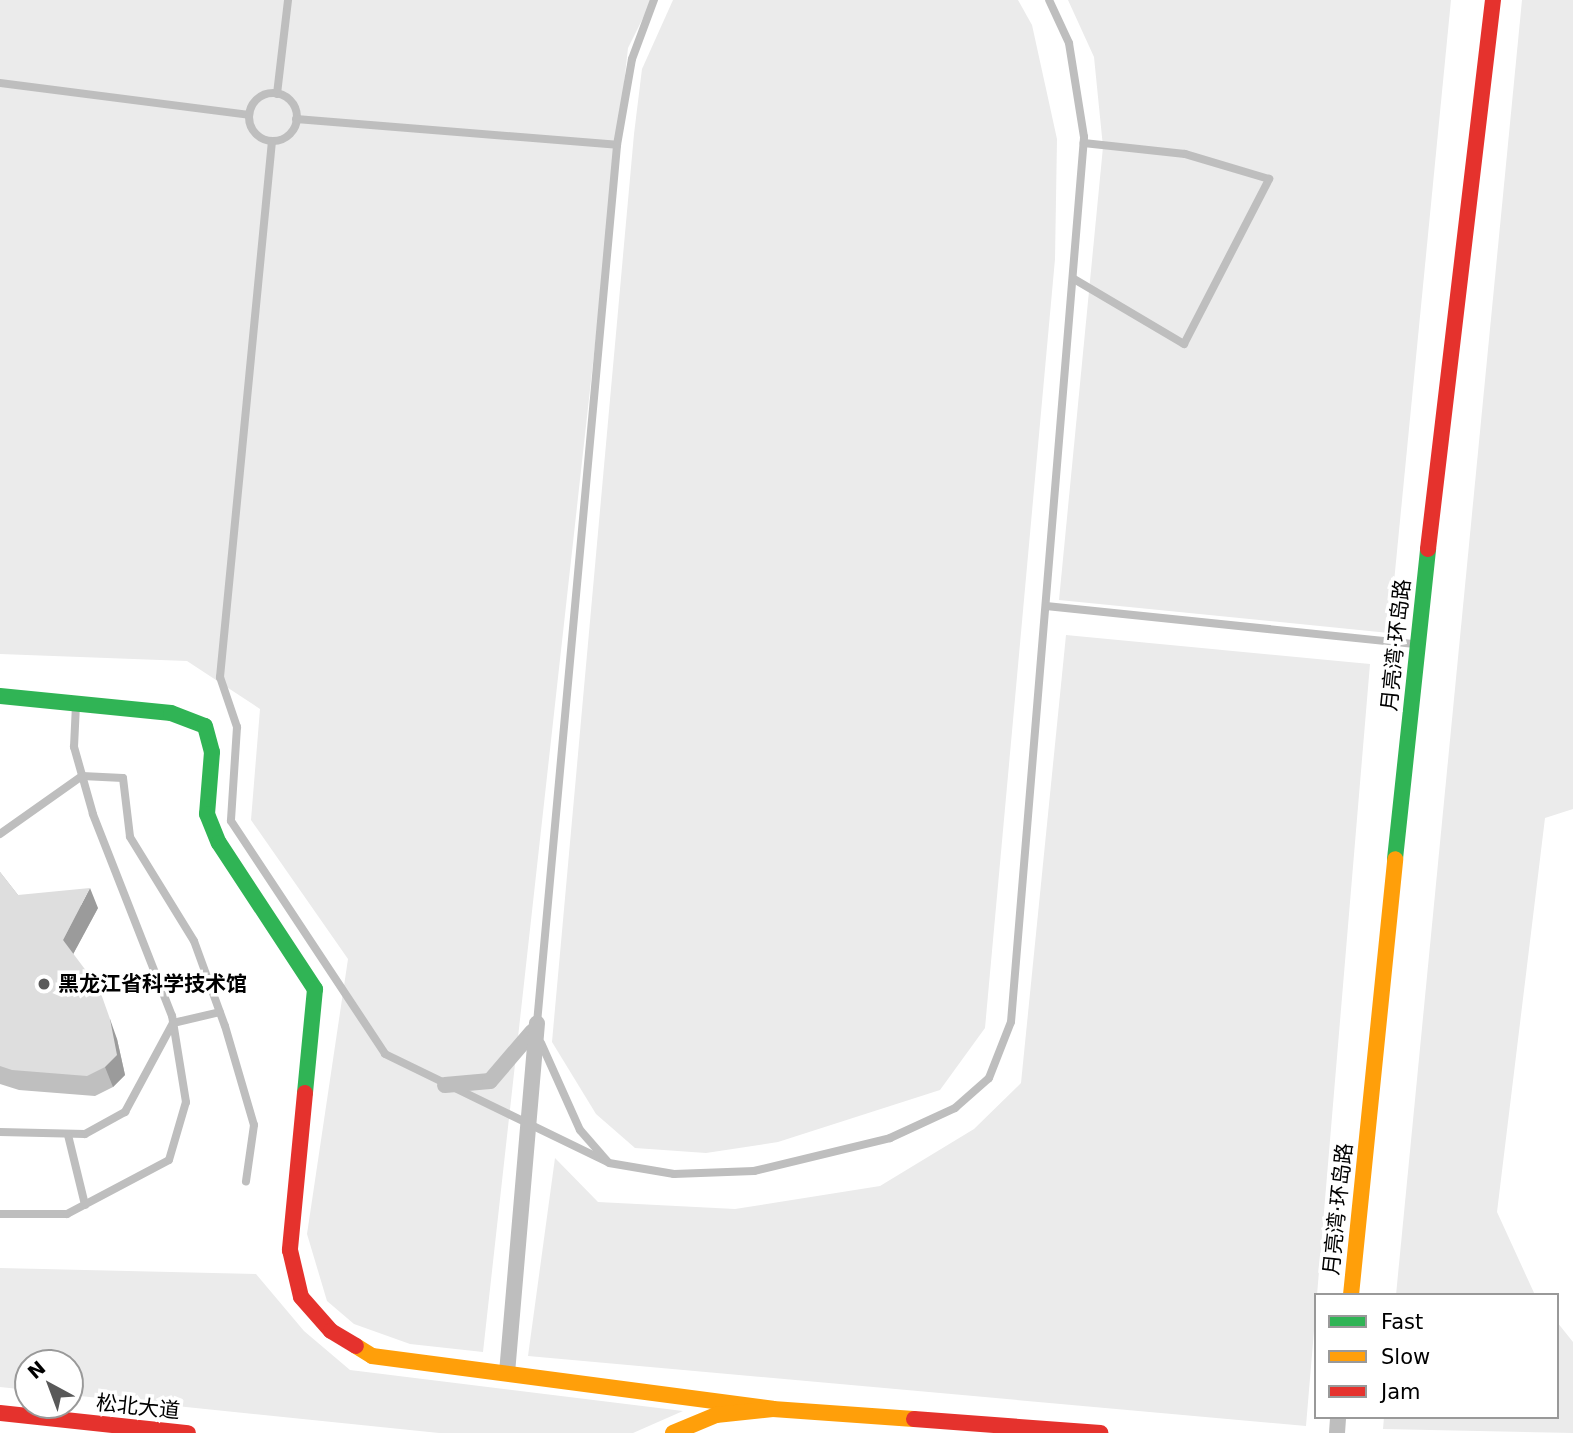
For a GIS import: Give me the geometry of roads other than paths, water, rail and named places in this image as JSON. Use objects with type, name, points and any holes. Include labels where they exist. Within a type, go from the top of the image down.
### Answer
[{"type":"main road","name":"月亮湾·环岛路","points":[[1351,1293],[1417,644],[1493,0]]},
{"type":"main road","points":[[0,696],[171,713],[205,726],[212,752],[207,814],[219,843],[315,989],[290,1250],[301,1297],[331,1331],[372,1356],[773,1409],[1100,1433]]},
{"type":"main road","points":[[673,1433],[716,1415],[773,1409]]},
{"type":"main road","points":[[747,1433],[773,1409]]},
{"type":"main road","name":"松北大道","points":[[0,1413],[188,1433]]},
{"type":"street","points":[[444,1085],[490,1081],[523,1049],[537,1023]]},
{"type":"street","points":[[507,1373],[537,1023]]},
{"type":"lane","points":[[277,94],[288,0]]},
{"type":"lane","points":[[609,1163],[580,1130],[560,1093],[537,1023],[617,145],[632,59],[654,0]]},
{"type":"lane","points":[[272,141],[220,677],[237,727],[231,821],[385,1054],[609,1163],[674,1174],[754,1171],[811,1160],[901,1133],[955,1108],[989,1078],[1011,1022],[1084,143],[1069,43],[1049,0]]},
{"type":"lane","points":[[0,75],[0,84],[249,115]]},
{"type":"lane","points":[[277,94],[291,101],[296,119],[287,136],[272,141],[258,136],[249,115],[262,96],[277,94]]},
{"type":"lane","points":[[296,119],[617,145]]},
{"type":"lane","points":[[1074,279],[1184,344],[1269,179],[1185,154],[1084,143]]},
{"type":"lane","points":[[1046,606],[1417,644]]},
{"type":"lane","points":[[0,1214],[67,1214],[169,1160],[186,1102],[173,1023],[82,776],[74,747],[76,704]]},
{"type":"lane","points":[[0,834],[82,776],[122,778],[130,837],[194,941],[220,1012],[254,1125],[246,1181]]},
{"type":"lane","points":[[0,1132],[85,1134],[125,1112],[173,1023],[220,1012]]},
{"type":"lane","points":[[68,1135],[85,1205]]},
{"type":"place","name":"黑龙江省科学技术馆","points":[[44,984]]}]
